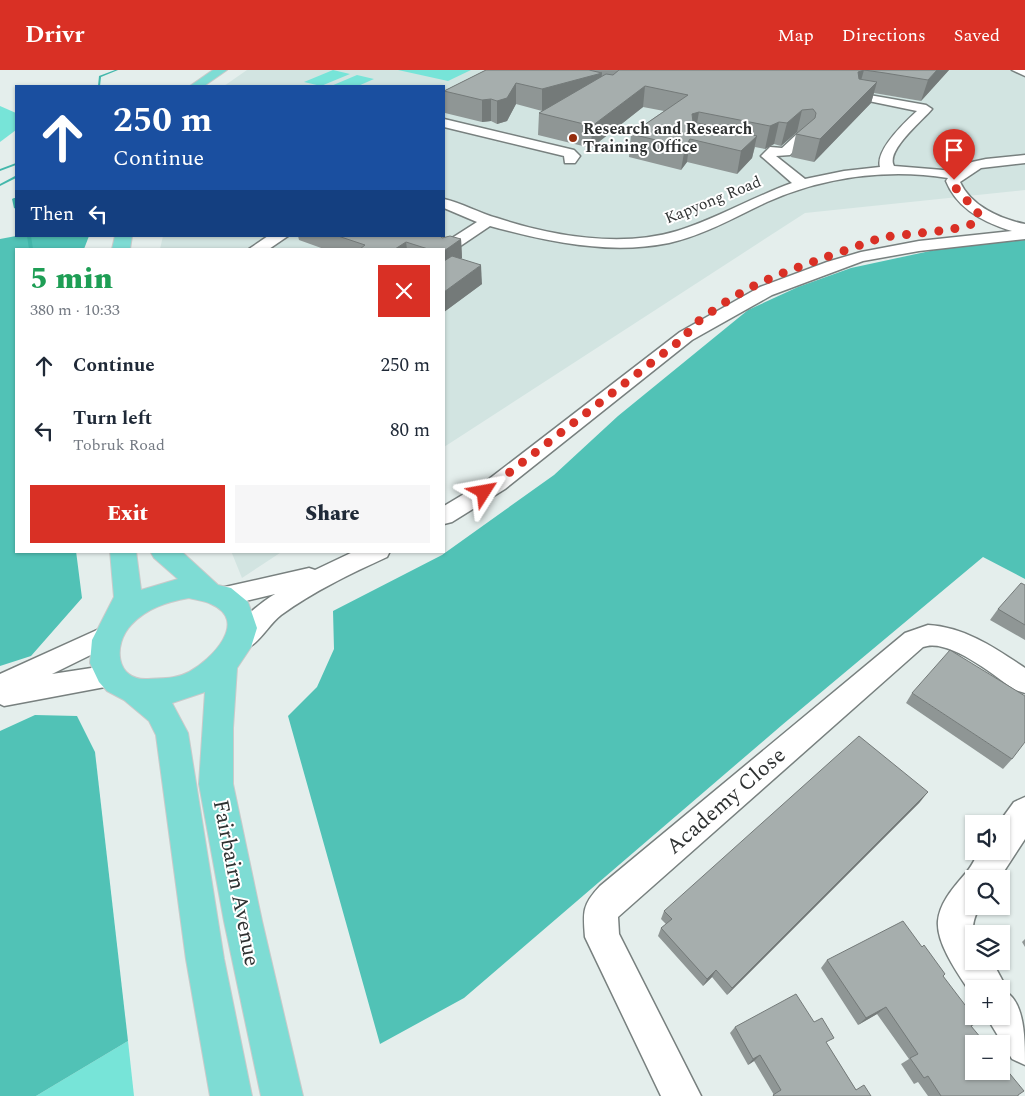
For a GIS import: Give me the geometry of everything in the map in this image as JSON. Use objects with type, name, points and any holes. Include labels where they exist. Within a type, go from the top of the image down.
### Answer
[{"type":"main road","points":[[198,85],[221,70]]},
{"type":"main road","points":[[123,553],[126,566],[128,597],[104,649],[104,664],[122,684],[157,694],[180,690],[203,681],[231,654],[242,624],[237,608],[166,553]]},
{"type":"main road","points":[[114,626],[135,605],[162,593],[189,588],[216,593]]},
{"type":"main road","name":"Fairbairn Avenue","points":[[231,654],[216,728],[216,784],[243,921],[282,1096]]},
{"type":"main road","name":"Fairbairn Avenue","points":[[122,684],[160,712],[172,733],[205,959],[231,1096]]},
{"type":"street","points":[[1017,70],[1025,73]]},
{"type":"street","points":[[858,96],[926,110],[889,149],[884,160],[885,166],[890,170]]},
{"type":"street","points":[[446,118],[569,153],[573,156],[570,160]]},
{"type":"street","points":[[803,136],[785,152],[775,150],[759,158],[784,171],[803,185]]},
{"type":"street","points":[[1018,227],[1010,217],[961,195],[954,185],[954,180],[961,173],[992,162],[1025,159]]},
{"type":"street","name":"Kapyong Road","points":[[445,204],[488,221],[552,236],[622,242],[649,241],[690,232],[776,194],[803,185],[890,170],[908,169],[961,173]]},
{"type":"street","points":[[686,336],[701,319],[748,288],[808,262],[880,238],[969,226],[978,219],[981,204]]},
{"type":"street","points":[[445,249],[488,221]]},
{"type":"street","points":[[848,250],[918,236],[1018,227]]},
{"type":"street","points":[[445,515],[497,484],[686,336],[766,290],[833,265],[918,246],[1018,227]]},
{"type":"street","points":[[259,248],[278,237]]},
{"type":"street","points":[[231,654],[271,609],[329,573],[374,553]]},
{"type":"street","points":[[216,593],[329,573]]},
{"type":"street","points":[[0,687],[114,626]]},
{"type":"street","name":"Academy Close","points":[[681,1096],[602,937],[600,911],[620,891],[914,640],[928,635],[952,639],[1025,682]]},
{"type":"street","points":[[0,694],[122,684]]},
{"type":"street","points":[[1010,834],[1025,812]]},
{"type":"street","points":[[965,902],[955,922],[959,940],[983,980]]},
{"type":"street","points":[[1010,1022],[1025,1046]]},
{"type":"shaded area","points":[[247,70],[1025,70],[1025,190],[805,213],[445,446],[445,248],[160,248],[163,237],[445,237],[445,85],[225,85]]},
{"type":"shaded area","points":[[333,70],[350,74],[323,85],[304,82]]},
{"type":"shaded area","points":[[398,70],[471,70],[448,81]]},
{"type":"shaded area","points":[[357,75],[374,79],[360,85],[333,85]]},
{"type":"shaded area","points":[[0,106],[15,113],[15,131],[0,142]]},
{"type":"shaded area","points":[[15,236],[89,237],[84,248],[15,248],[15,553],[76,553],[82,598],[31,656],[0,666],[0,239]]},
{"type":"shaded area","points":[[1025,240],[1025,579],[983,557],[782,725],[464,998],[380,1044],[288,716],[317,687],[334,649],[333,611],[442,555],[554,475],[618,416],[748,310],[798,287],[851,268],[944,248]]},
{"type":"shaded area","points":[[232,553],[280,553],[242,578]]},
{"type":"shaded area","points":[[35,715],[77,716],[95,752],[128,1041],[36,1096],[0,1096],[0,731]]},
{"type":"shaded area","points":[[128,1041],[134,1096],[36,1096]]},
{"type":"building","points":[[486,70],[589,70],[602,73],[542,89],[516,83],[507,98],[497,101],[491,99],[482,100],[445,90]]},
{"type":"building","points":[[619,70],[864,70],[858,72],[859,79],[877,82],[820,139],[796,134],[815,118],[816,113],[813,109],[802,110],[787,123],[779,122],[770,126],[699,112],[692,114],[693,122],[757,136],[741,151],[690,139],[685,147],[631,134],[688,95],[645,86],[592,126],[539,113],[606,74],[613,75]]},
{"type":"building","points":[[864,70],[937,70],[928,80]]},
{"type":"building","points":[[450,236],[461,239],[445,250],[445,248],[425,248],[406,242],[397,248],[361,248],[365,245],[341,237],[442,238]]},
{"type":"building","points":[[452,256],[481,265],[445,291],[445,260]]},
{"type":"building","points":[[1021,583],[1025,585],[1025,625],[998,609]]},
{"type":"building","points":[[950,650],[1025,696],[1025,742],[1012,759],[912,693]]},
{"type":"building","points":[[859,736],[928,792],[732,988],[716,970],[707,979],[661,928],[672,919],[664,911]]},
{"type":"building","points":[[903,921],[922,947],[924,945],[945,974],[943,976],[965,1005],[965,1025],[973,1025],[971,1026],[978,1035],[965,1035],[965,1080],[1010,1080],[1010,1074],[1024,1091],[1018,1096],[941,1096],[928,1076],[924,1078],[910,1058],[918,1054],[886,1007],[866,1018],[827,960]]},
{"type":"building","points":[[796,994],[814,1022],[822,1018],[834,1038],[826,1042],[856,1090],[864,1085],[871,1096],[773,1095],[781,1090],[760,1055],[753,1059],[735,1027]]},
{"type":"waterway","points":[[99,85],[100,77],[117,70]]},
{"type":"waterway","points":[[0,170],[15,164]]},
{"type":"waterway","points":[[0,185],[15,178]]},
{"type":"waterway","points":[[14,199],[15,204]]},
{"type":"waterway","points":[[29,237],[31,248]]},
{"type":"place","name":"Research and Research Training Office","points":[[573,138]]},
{"type":"route","points":[[484,492],[497,484],[686,336],[688,331],[701,319],[730,298],[748,288],[808,262],[848,250],[866,242],[901,234],[965,227],[976,222],[979,216],[976,208],[959,192],[954,185],[954,180]]}]
